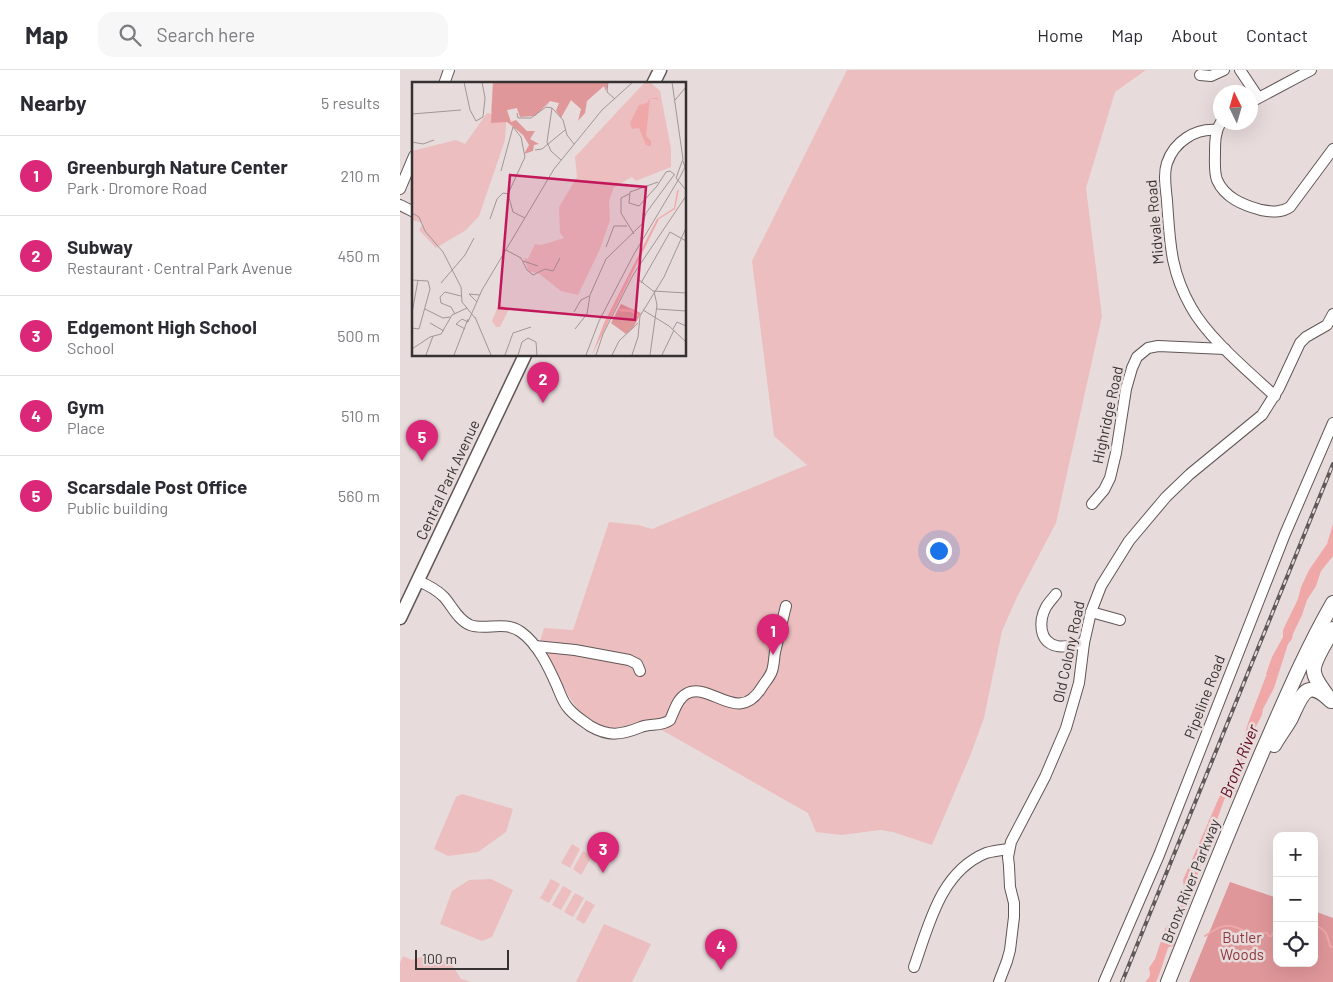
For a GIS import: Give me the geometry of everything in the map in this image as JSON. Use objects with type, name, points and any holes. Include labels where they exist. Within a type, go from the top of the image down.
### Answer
[{"type":"highway","name":"Bronx River Parkway","points":[[1168,982],[1266,743],[1306,654],[1333,603]]},
{"type":"highway","name":"Bronx River Parkway","points":[[1176,982],[1237,830],[1308,668],[1333,618]]},
{"type":"highway","points":[[1332,702],[1318,682],[1314,670],[1316,662],[1333,629]]},
{"type":"highway","points":[[1274,745],[1290,720],[1300,698],[1306,692],[1318,691],[1323,693],[1332,702]]},
{"type":"main road","points":[[654,82],[660,70]]},
{"type":"main road","name":"Central Park Avenue","points":[[400,618],[522,356]]},
{"type":"street","points":[[445,82],[449,70]]},
{"type":"street","points":[[1200,75],[1211,76],[1224,70]]},
{"type":"street","points":[[1240,70],[1247,85]]},
{"type":"street","points":[[1258,98],[1312,70]]},
{"type":"street","name":"Midvale Road","points":[[1213,128],[1203,130],[1177,144],[1167,161],[1165,176],[1170,248],[1175,272],[1191,308],[1201,322],[1225,349],[1275,396]]},
{"type":"street","points":[[1218,130],[1215,140],[1217,180],[1236,201],[1271,212],[1282,211],[1290,207],[1333,149]]},
{"type":"street","points":[[400,189],[412,161]]},
{"type":"street","points":[[400,205],[412,211]]},
{"type":"street","name":"Old Colony Road","points":[[1000,982],[1009,955],[1014,917],[1014,904],[1008,866],[1009,849],[1016,831],[1045,777],[1066,728],[1079,683],[1084,643],[1091,612],[1101,586],[1129,541],[1154,509],[1177,485],[1262,414],[1275,396],[1300,343],[1327,325],[1333,314]]},
{"type":"street","name":"Highridge Road","points":[[1092,504],[1104,490],[1110,478],[1130,376],[1135,361],[1140,354],[1148,348],[1158,346],[1225,349]]},
{"type":"street","name":"Pipeline Road","points":[[1104,982],[1159,855],[1285,534],[1333,423]]},
{"type":"street","points":[[418,581],[432,587],[445,598],[462,620],[471,625],[487,627],[505,625],[521,632],[536,646],[548,665],[568,709],[597,730],[617,735],[644,726],[661,725],[670,720],[680,698],[690,692],[701,692],[737,704],[747,703],[751,700],[759,692],[772,671],[786,606]]},
{"type":"street","points":[[1056,594],[1045,608],[1041,628],[1043,636],[1056,646],[1084,643]]},
{"type":"street","points":[[1091,612],[1120,620]]},
{"type":"street","points":[[536,646],[574,650],[629,660],[637,664],[640,671]]},
{"type":"street","points":[[914,967],[937,906],[953,877],[962,868],[985,854],[1009,849]]},
{"type":"shaded area","points":[[847,70],[1146,70],[1115,92],[1086,188],[1102,316],[1056,523],[1017,597],[1002,631],[984,718],[932,845],[893,832],[880,830],[842,835],[816,832],[808,813],[646,721],[616,728],[598,725],[587,718],[568,695],[540,642],[544,628],[573,630],[609,522],[638,525],[652,529],[807,465],[774,436],[752,261]]},
{"type":"shaded area","points":[[462,794],[513,809],[506,832],[478,852],[448,856],[434,849],[456,797]]},
{"type":"shaded area","points":[[572,844],[580,849],[570,868],[561,863]]},
{"type":"shaded area","points":[[583,851],[592,856],[581,875],[573,869]]},
{"type":"shaded area","points":[[491,879],[513,890],[492,937],[482,941],[440,924],[452,891],[469,880]]},
{"type":"shaded area","points":[[551,879],[560,884],[549,903],[540,898]]},
{"type":"shaded area","points":[[563,886],[572,891],[561,910],[552,905]]},
{"type":"shaded area","points":[[575,893],[584,898],[573,917],[564,912]]},
{"type":"shaded area","points":[[586,900],[595,905],[584,924],[576,919]]},
{"type":"shaded area","points":[[604,924],[651,944],[632,982],[576,982]]},
{"type":"shaded area","points":[[403,956],[412,960],[424,956],[443,960],[452,965],[461,979],[471,982],[400,982],[400,963]]},
{"type":"green space","name":"Butler Woods","points":[[1230,882],[1273,897],[1273,967],[1318,967],[1318,912],[1333,918],[1333,982],[1189,982]]},
{"type":"water","name":"Bronx River","points":[[1333,524],[1333,556],[1321,571],[1316,586],[1307,600],[1292,639],[1288,644],[1274,688],[1250,738],[1234,784],[1224,800],[1178,929],[1156,982],[1145,982],[1150,976],[1149,968],[1155,959],[1165,929],[1170,923],[1177,904],[1177,898],[1184,887],[1183,880],[1242,745],[1272,657],[1283,637],[1283,630],[1309,570],[1327,544]]},
{"type":"waterway","name":"Bronx River","points":[[1229,788],[1236,791]]},
{"type":"waterway","points":[[1205,936],[1212,931],[1227,926],[1252,934],[1267,933],[1271,936],[1273,933]]},
{"type":"waterway","points":[[1318,927],[1324,930],[1330,946],[1333,947]]},
{"type":"waterway","points":[[1166,947],[1176,944]]},
{"type":"railway","points":[[1122,982],[1333,464]]},
{"type":"place","name":"Subway","points":[[543,403]]},
{"type":"place","name":"Scarsdale Post Office","points":[[422,461]]},
{"type":"place","name":"Greenburgh Nature Center","points":[[773,655]]},
{"type":"place","name":"Edgemont High School","points":[[603,873]]},
{"type":"place","name":"Gym","points":[[721,970]]}]
